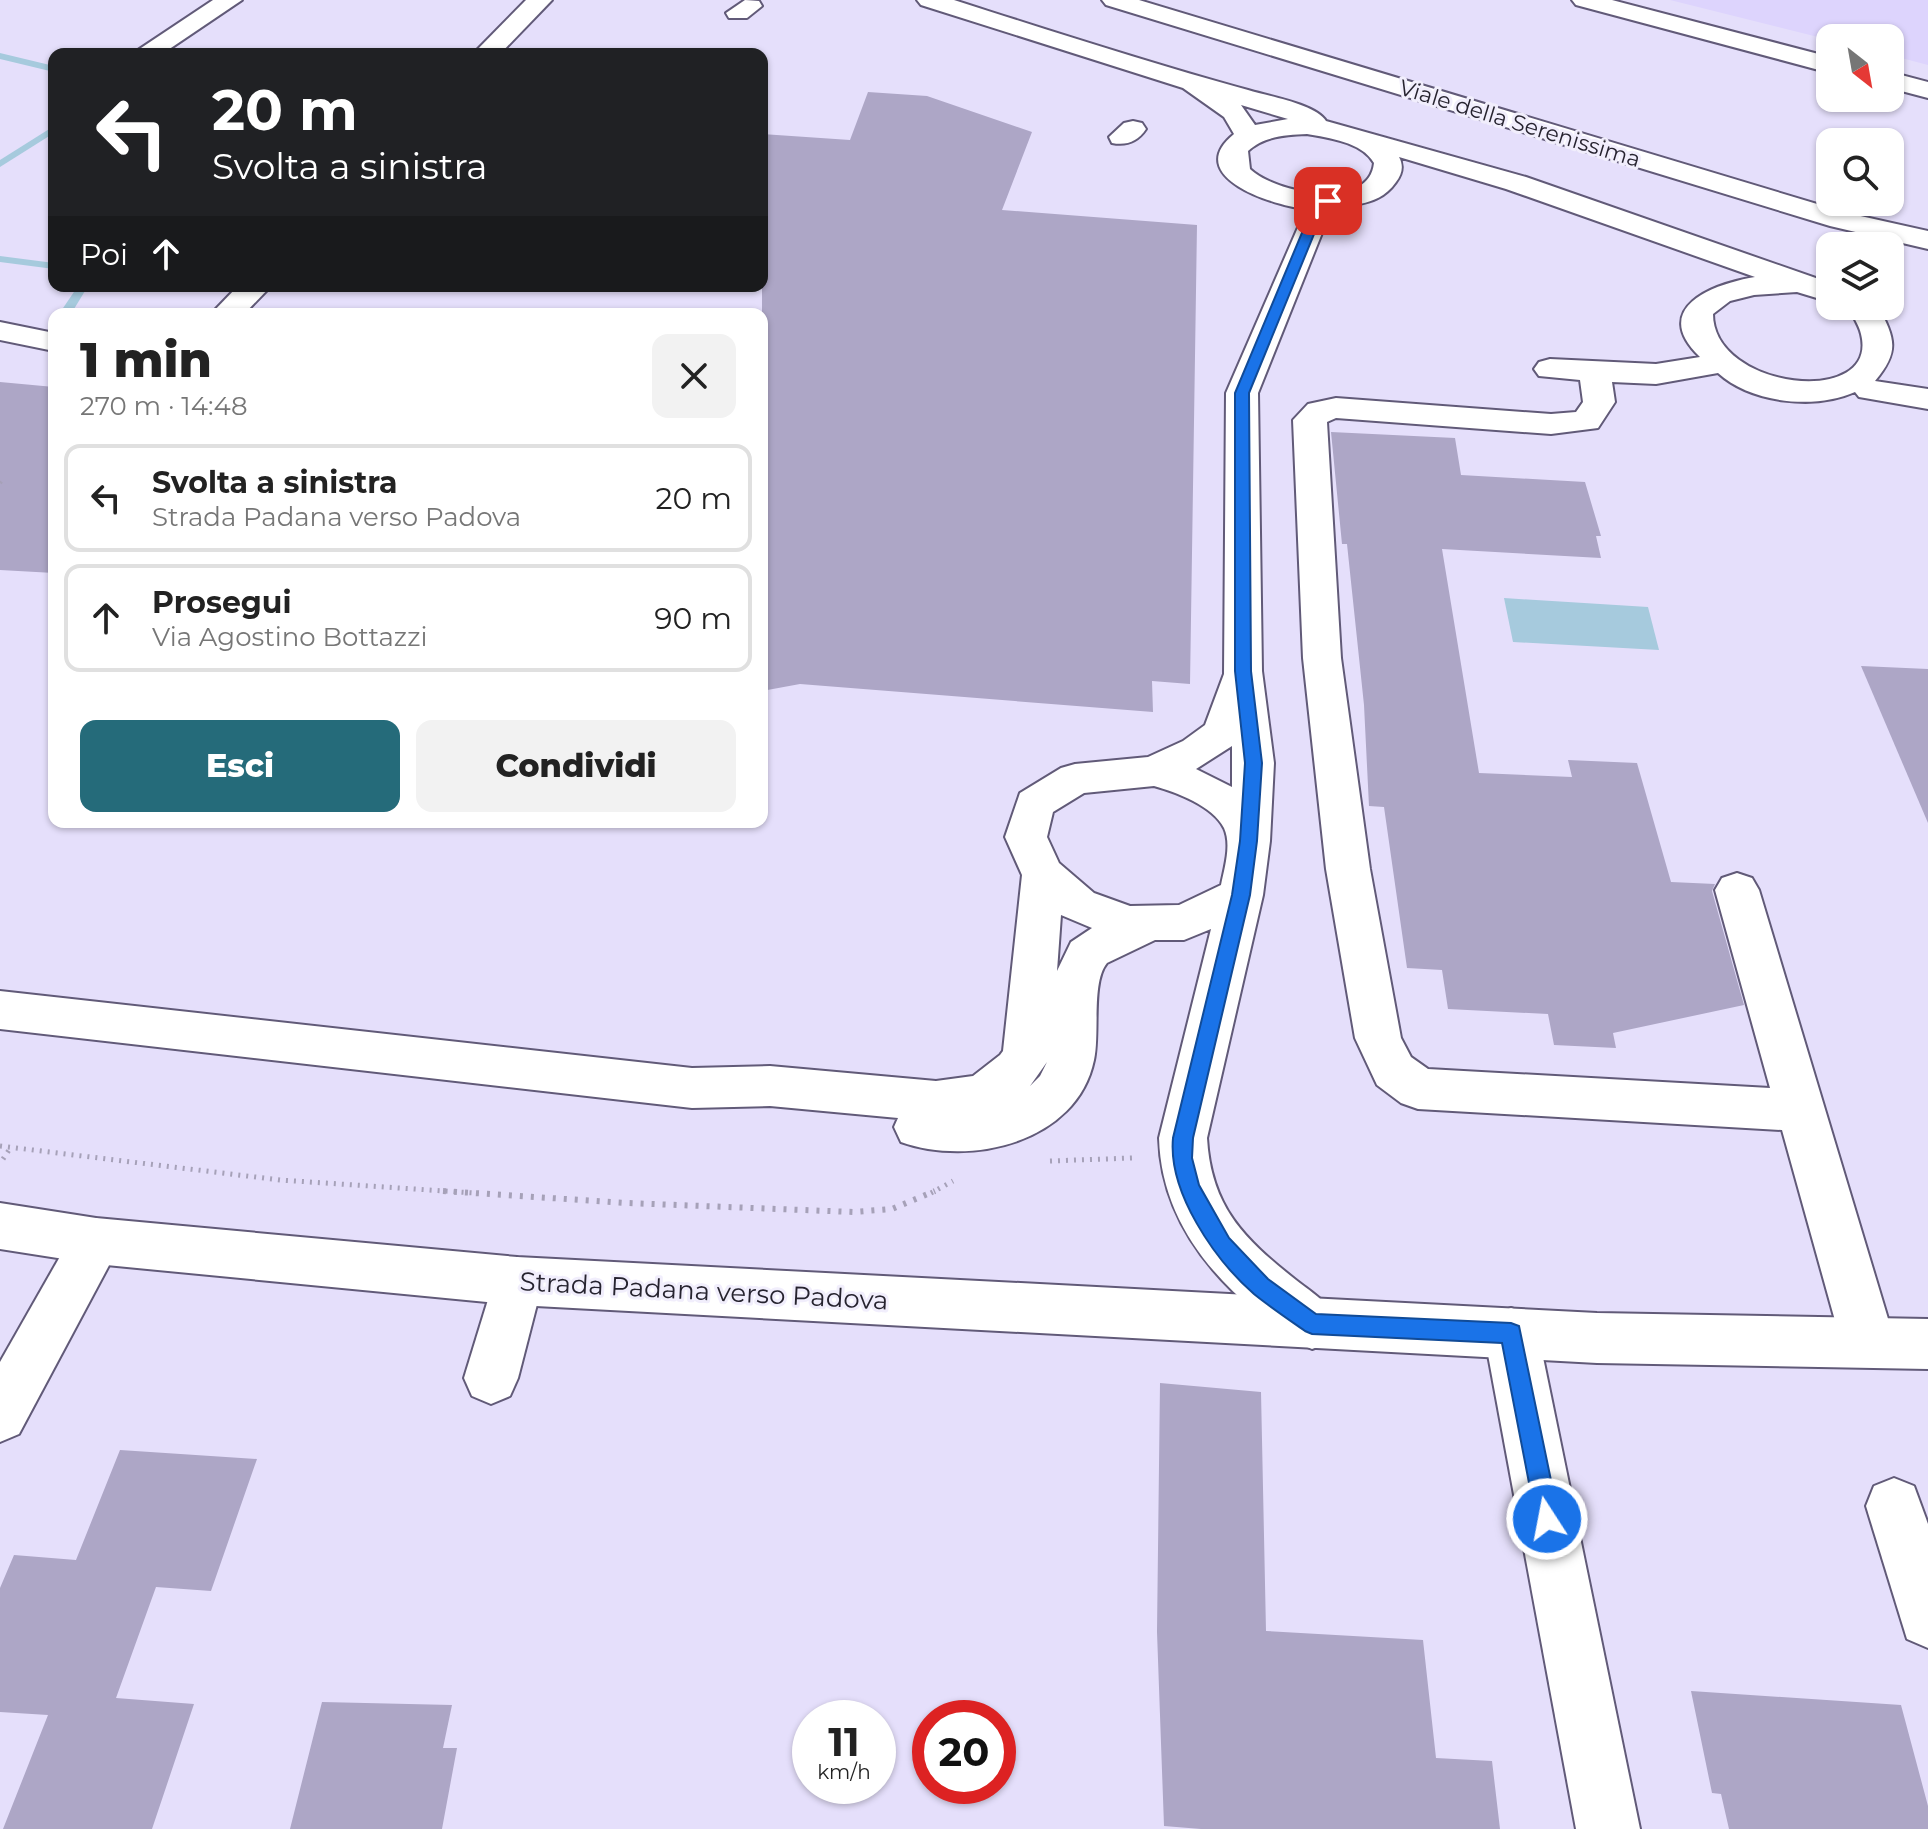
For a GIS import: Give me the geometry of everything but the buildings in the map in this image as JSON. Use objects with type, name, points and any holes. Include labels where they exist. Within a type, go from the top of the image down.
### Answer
[{"type":"street","points":[[154,48],[230,0]]},
{"type":"street","points":[[492,48],[540,0]]},
{"type":"street","points":[[929,0],[1192,83],[1289,110],[1364,140],[1386,159],[1389,170],[1375,189]]},
{"type":"street","name":"Viale della Serenissima","points":[[1114,0],[1840,220],[1928,240]]},
{"type":"street","points":[[1584,0],[1816,61]]},
{"type":"street","points":[[1192,83],[1234,112],[1249,137]]},
{"type":"street","points":[[1904,84],[1928,90]]},
{"type":"street","points":[[1516,183],[1399,183],[1346,200],[1285,198],[1245,181],[1235,170],[1232,157],[1240,143],[1249,137],[1285,127],[1337,131],[1516,183],[1816,288]]},
{"type":"street","points":[[1312,1324],[1261,1286],[1222,1245],[1190,1188],[1181,1158],[1183,1138],[1241,895],[1249,841],[1254,763],[1243,671],[1242,393],[1315,216],[1328,201]]},
{"type":"street","points":[[1643,226],[1688,268],[1703,305]]},
{"type":"street","points":[[1816,290],[1782,284],[1733,288],[1703,305],[1697,318],[1698,332],[1724,362],[1755,379],[1794,390],[1835,395],[1870,390],[1893,380],[1906,357],[1898,333],[1881,320]]},
{"type":"street","points":[[232,308],[250,292]]},
{"type":"street","points":[[0,331],[48,341]]},
{"type":"street","points":[[1550,369],[1656,374],[1724,362]]},
{"type":"street","points":[[1595,372],[1599,402],[1586,421],[1551,424],[1336,408],[1320,411],[1310,420],[1319,606],[1330,736],[1348,869],[1378,1038],[1394,1071],[1418,1089],[1801,1110]]},
{"type":"street","points":[[1870,390],[1928,399]]},
{"type":"street","points":[[1154,771],[1197,751],[1222,733],[1243,671]]},
{"type":"street","points":[[1241,895],[1223,909],[1175,925],[1147,925],[1096,913],[1073,902],[1043,876],[1028,853],[1024,829],[1031,809],[1040,796],[1079,777],[1104,772],[1154,771],[1178,776],[1214,794],[1241,822],[1249,841]]},
{"type":"street","points":[[0,1010],[692,1088],[770,1086],[936,1101],[984,1096],[1011,1078],[1029,1046],[1043,876]]},
{"type":"street","points":[[1737,890],[1868,1342]]},
{"type":"street","points":[[692,1088],[765,1110],[955,1131],[1004,1125],[1042,1104],[1057,1089],[1067,1071],[1077,979],[1089,951],[1147,925]]},
{"type":"street","name":"Strada Padana verso Padova","points":[[0,1226],[96,1241],[517,1281],[1597,1338],[1928,1344]]},
{"type":"street","points":[[0,1415],[96,1241]]},
{"type":"street","points":[[491,1378],[517,1281]]},
{"type":"street","points":[[1511,1333],[1608,1829]]},
{"type":"street","points":[[1894,1506],[1928,1618]]},
{"type":"path","points":[[0,1146],[280,1180],[627,1203],[853,1212],[892,1209],[912,1203],[957,1179]]},
{"type":"path","points":[[3,1159],[11,1147]]},
{"type":"path","points":[[1041,1161],[1145,1158]]},
{"type":"shaded area","points":[[1670,0],[1928,0],[1928,65],[1904,59],[1904,24],[1816,24],[1816,36]]},
{"type":"water","points":[[1504,598],[1648,607],[1659,650],[1513,642]]},
{"type":"waterway","points":[[0,56],[48,68]]},
{"type":"waterway","points":[[0,164],[48,133]]},
{"type":"waterway","points":[[0,259],[48,265]]},
{"type":"waterway","points":[[69,308],[79,292]]},
{"type":"route","points":[[1328,201],[1315,216],[1242,393],[1243,671],[1254,763],[1249,841],[1241,895],[1183,1138],[1181,1158],[1190,1188],[1222,1245],[1261,1286],[1312,1324],[1511,1333],[1547,1519]]}]
